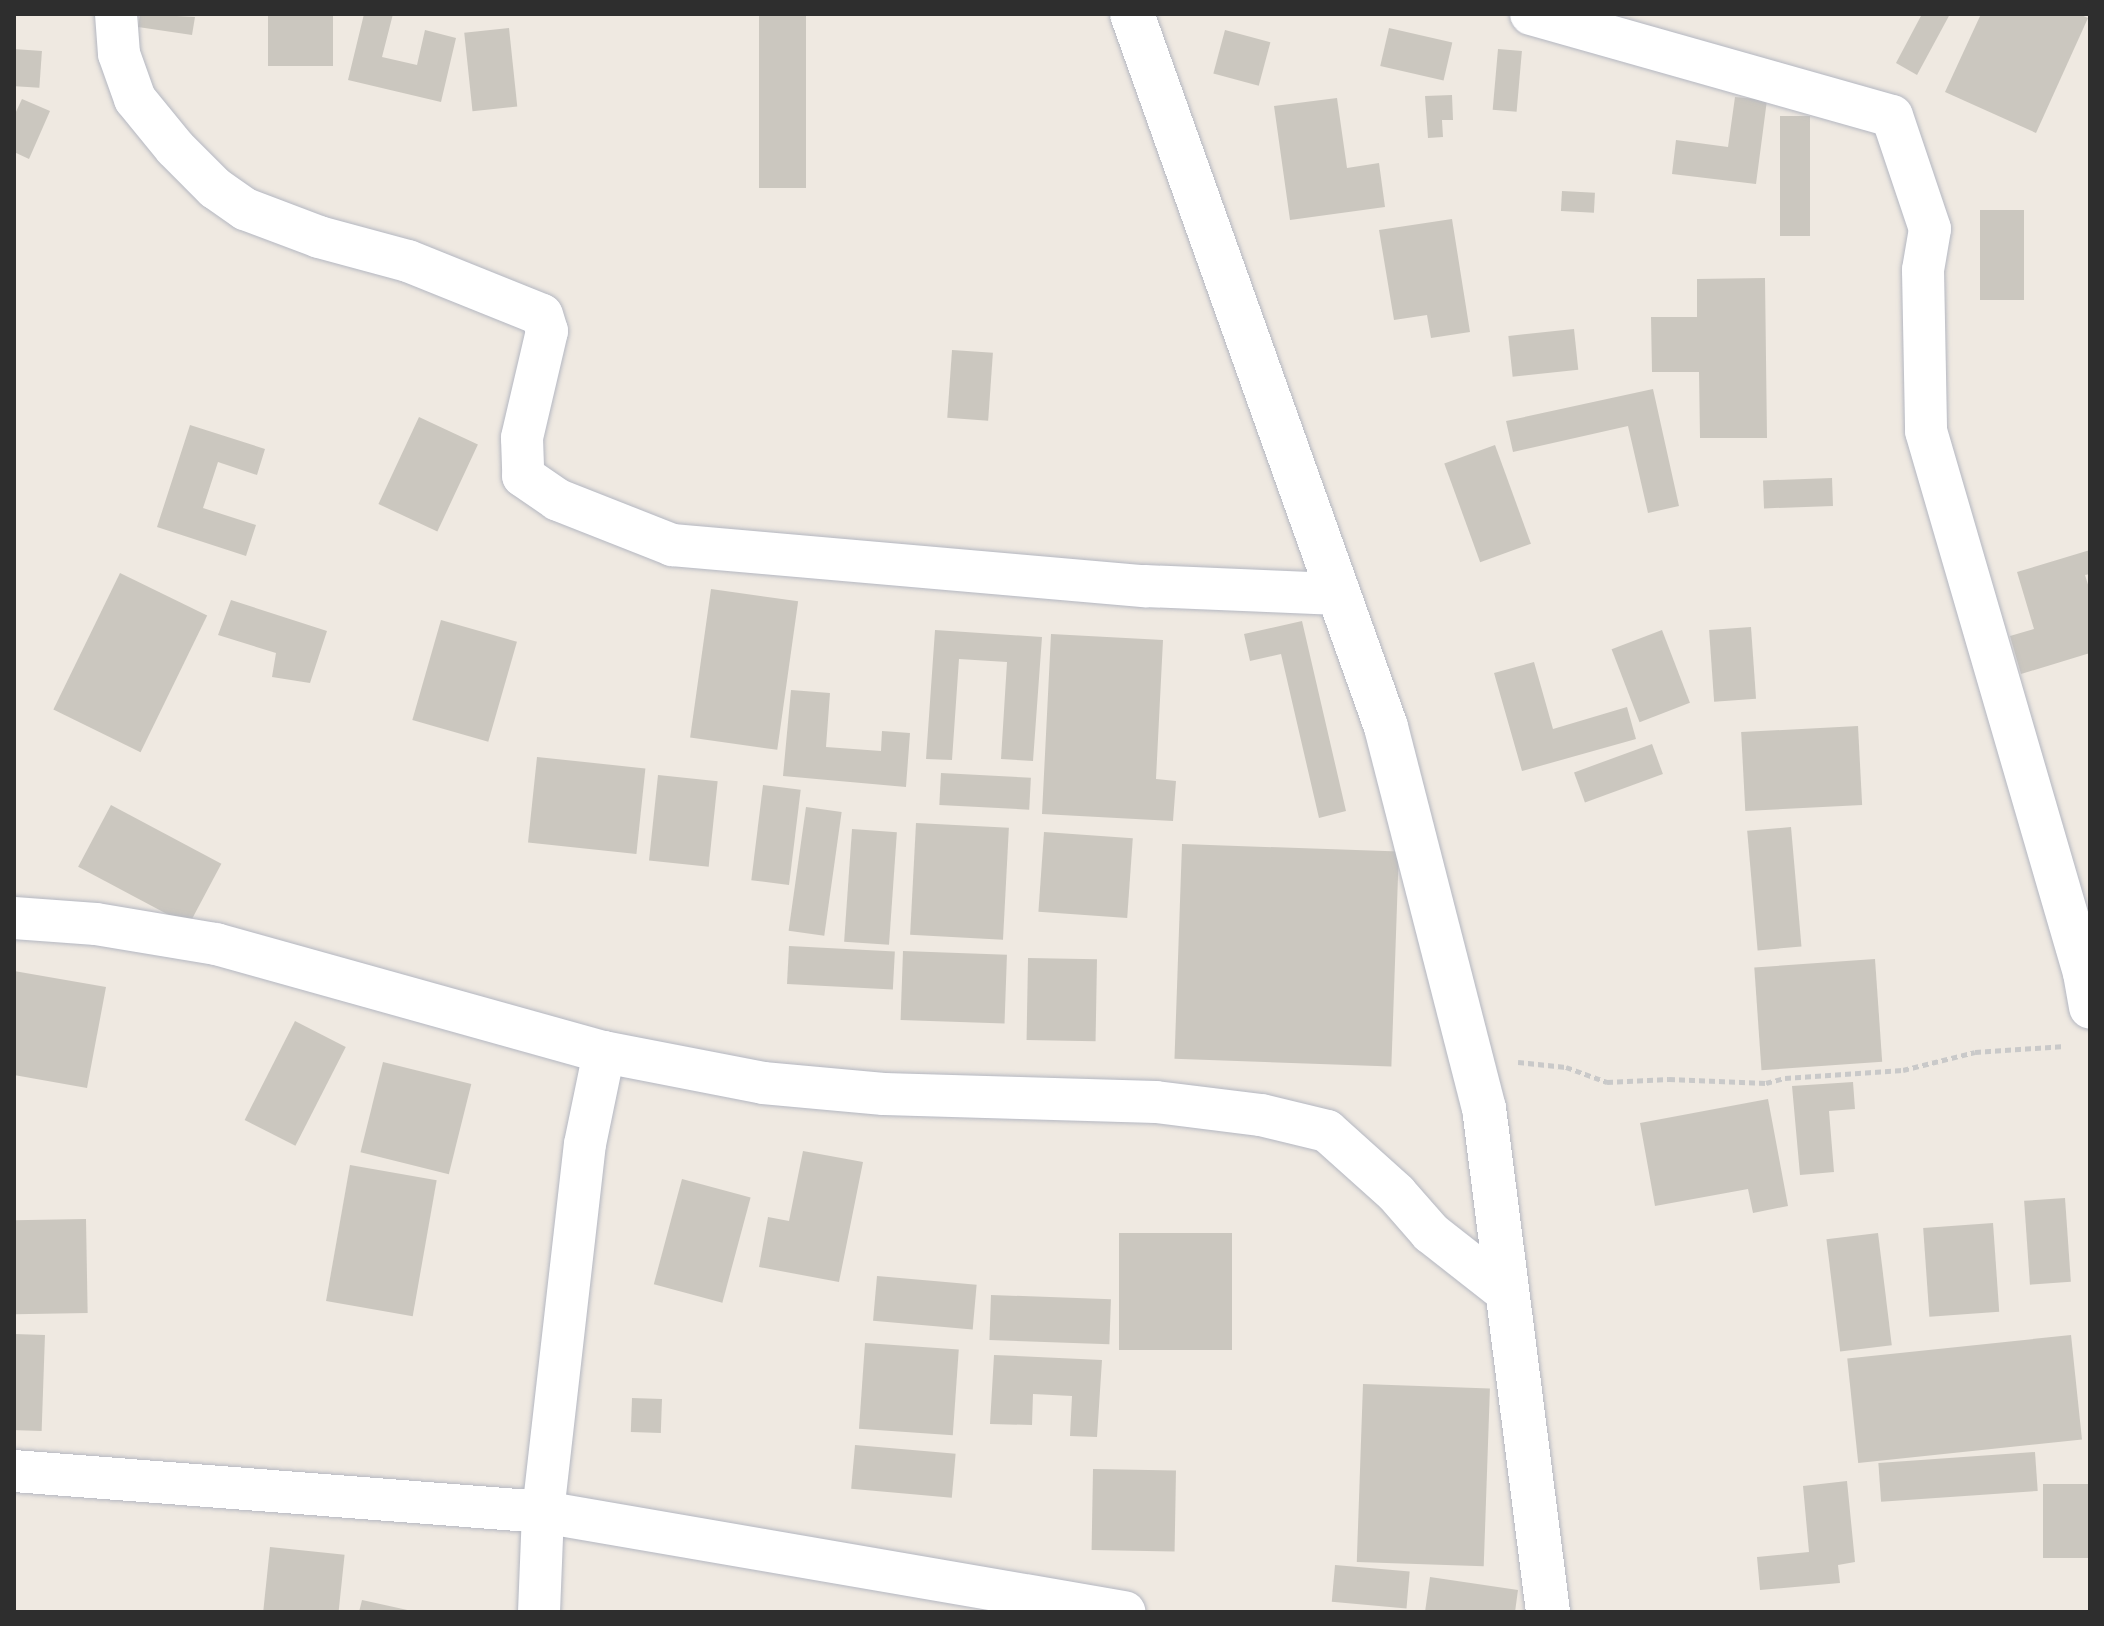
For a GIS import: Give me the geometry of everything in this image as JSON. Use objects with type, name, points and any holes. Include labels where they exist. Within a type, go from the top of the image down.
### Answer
[{"type":"street","points":[[116,14],[119,54],[135,99],[175,148],[215,188],[245,209],[319,237],[408,261],[542,315],[547,331],[522,438],[523,476],[558,500],[672,545],[1145,586],[1339,594]]},
{"type":"street","points":[[1132,14],[1386,727],[1484,1108],[1548,1612]]},
{"type":"street","points":[[1531,14],[1892,116],[1930,229],[1923,270],[1926,431],[2076,944],[2090,1007]]},
{"type":"street","points":[[14,918],[96,924],[216,944],[604,1052],[763,1083],[884,1094],[1156,1102],[1261,1115],[1327,1131],[1396,1193],[1431,1233],[1505,1291]]},
{"type":"street","points":[[539,1612],[543,1512],[585,1144],[604,1052]]},
{"type":"street","points":[[14,1471],[543,1512],[1124,1612]]},
{"type":"path","points":[[1469,1057],[1566,1067],[1607,1082],[1669,1079],[1766,1083],[1785,1078],[1903,1070],[1975,1052],[2075,1045]]},
{"type":"building","points":[[140,14],[195,17],[192,35],[138,27]]},
{"type":"building","points":[[268,14],[333,14],[333,66],[268,66]]},
{"type":"building","points":[[364,14],[393,14],[382,57],[417,65],[425,30],[456,38],[441,102],[348,80]]},
{"type":"building","points":[[759,14],[806,14],[806,188],[759,188]]},
{"type":"building","points":[[1922,14],[1950,14],[1917,75],[1896,63]]},
{"type":"building","points":[[1981,14],[2079,14],[2088,18],[2036,133],[1945,92]]},
{"type":"building","points":[[509,28],[517,107],[473,111],[464,33]]},
{"type":"building","points":[[1389,28],[1452,43],[1444,81],[1380,66]]},
{"type":"building","points":[[1225,30],[1270,42],[1259,86],[1213,73]]},
{"type":"building","points":[[14,49],[42,51],[39,88],[14,86]]},
{"type":"building","points":[[1498,49],[1522,51],[1517,112],[1493,110]]},
{"type":"building","points":[[1452,95],[1453,120],[1442,120],[1443,137],[1428,138],[1425,96]]},
{"type":"building","points":[[1735,97],[1767,100],[1756,184],[1672,174],[1676,140],[1728,147]]},
{"type":"building","points":[[1337,98],[1347,168],[1379,163],[1385,207],[1290,220],[1274,106]]},
{"type":"building","points":[[22,99],[50,111],[29,159],[14,152],[14,116]]},
{"type":"building","points":[[1780,116],[1810,116],[1810,236],[1780,236]]},
{"type":"building","points":[[1562,191],[1595,193],[1594,213],[1561,211]]},
{"type":"building","points":[[1980,210],[2024,210],[2024,300],[1980,300]]},
{"type":"building","points":[[1452,219],[1470,332],[1431,338],[1427,315],[1394,320],[1379,230]]},
{"type":"building","points":[[1765,278],[1767,438],[1700,438],[1699,372],[1652,372],[1651,317],[1697,317],[1697,279]]},
{"type":"building","points":[[1574,329],[1578,370],[1513,377],[1508,336]]},
{"type":"building","points":[[952,350],[993,353],[988,421],[947,418]]},
{"type":"building","points":[[1653,389],[1679,506],[1648,513],[1628,426],[1513,452],[1506,421]]},
{"type":"building","points":[[419,417],[478,444],[437,531],[378,504]]},
{"type":"building","points":[[190,425],[265,449],[257,475],[218,462],[203,508],[256,525],[246,556],[157,527]]},
{"type":"building","points":[[1495,445],[1531,544],[1480,562],[1444,463]]},
{"type":"building","points":[[1832,478],[1833,506],[1764,508],[1763,480]]},
{"type":"building","points":[[2090,550],[2090,574],[2085,575],[2090,591],[2090,653],[2021,674],[2010,636],[2034,629],[2017,572]]},
{"type":"building","points":[[120,573],[207,616],[141,752],[53,710]]},
{"type":"building","points":[[711,589],[798,601],[777,750],[690,738]]},
{"type":"building","points":[[231,600],[327,631],[310,683],[272,677],[276,653],[218,635]]},
{"type":"building","points":[[441,620],[517,642],[488,742],[412,720]]},
{"type":"building","points":[[1302,621],[1346,811],[1319,818],[1281,654],[1250,661],[1244,634]]},
{"type":"building","points":[[1751,627],[1756,699],[1714,702],[1709,630]]},
{"type":"building","points":[[935,630],[1042,637],[1033,761],[1001,759],[1007,662],[959,659],[952,760],[926,759]]},
{"type":"building","points":[[1662,630],[1690,703],[1640,722],[1612,649]]},
{"type":"building","points":[[1051,634],[1163,640],[1156,779],[1176,781],[1173,821],[1042,814]]},
{"type":"building","points":[[1534,662],[1553,729],[1627,707],[1636,739],[1522,771],[1494,673]]},
{"type":"building","points":[[791,690],[830,693],[826,747],[881,751],[882,731],[910,733],[906,787],[783,776]]},
{"type":"building","points":[[1858,726],[1862,805],[1745,811],[1741,732]]},
{"type":"building","points":[[1652,744],[1663,774],[1585,802],[1574,772]]},
{"type":"building","points":[[537,757],[645,768],[636,854],[528,843]]},
{"type":"building","points":[[941,773],[1031,778],[1029,810],[939,805]]},
{"type":"building","points":[[658,775],[718,781],[709,867],[649,861]]},
{"type":"building","points":[[763,785],[801,790],[789,885],[751,880]]},
{"type":"building","points":[[111,805],[221,864],[189,925],[78,867]]},
{"type":"building","points":[[806,807],[842,812],[824,936],[789,931]]},
{"type":"building","points":[[916,823],[1009,828],[1003,940],[910,935]]},
{"type":"building","points":[[1791,827],[1801,947],[1758,950],[1747,831]]},
{"type":"building","points":[[852,829],[897,832],[889,945],[844,942]]},
{"type":"building","points":[[1044,832],[1133,838],[1127,918],[1038,912]]},
{"type":"building","points":[[1182,844],[1399,852],[1391,1066],[1174,1059]]},
{"type":"building","points":[[789,946],[895,952],[893,989],[787,984]]},
{"type":"building","points":[[903,951],[1007,955],[1005,1024],[901,1020]]},
{"type":"building","points":[[1028,958],[1097,959],[1096,1041],[1027,1040]]},
{"type":"building","points":[[1875,959],[1882,1062],[1761,1070],[1754,967]]},
{"type":"building","points":[[14,971],[106,987],[87,1088],[14,1075]]},
{"type":"building","points":[[295,1021],[346,1047],[295,1146],[245,1120]]},
{"type":"building","points":[[383,1062],[471,1084],[449,1174],[361,1152]]},
{"type":"building","points":[[1853,1082],[1855,1109],[1829,1111],[1834,1172],[1800,1175],[1792,1086]]},
{"type":"building","points":[[1768,1099],[1788,1206],[1753,1213],[1748,1189],[1655,1206],[1640,1123]]},
{"type":"building","points":[[803,1151],[863,1162],[839,1282],[759,1267],[768,1217],[789,1221]]},
{"type":"building","points":[[350,1165],[437,1180],[413,1316],[326,1301]]},
{"type":"building","points":[[682,1179],[751,1197],[722,1303],[654,1284]]},
{"type":"building","points":[[2065,1198],[2071,1282],[2030,1285],[2024,1201]]},
{"type":"building","points":[[86,1219],[88,1313],[16,1314],[14,1220]]},
{"type":"building","points":[[1993,1223],[1999,1312],[1929,1317],[1923,1228]]},
{"type":"building","points":[[1119,1233],[1232,1233],[1232,1350],[1119,1350]]},
{"type":"building","points":[[1878,1233],[1892,1345],[1840,1351],[1826,1239]]},
{"type":"building","points":[[877,1276],[977,1285],[973,1330],[873,1321]]},
{"type":"building","points":[[991,1295],[1111,1299],[1109,1344],[989,1340]]},
{"type":"building","points":[[14,1334],[45,1335],[42,1431],[14,1430]]},
{"type":"building","points":[[2071,1335],[2082,1439],[1858,1463],[1847,1359]]},
{"type":"building","points":[[865,1343],[959,1350],[953,1435],[859,1429]]},
{"type":"building","points":[[994,1355],[1102,1360],[1097,1437],[1070,1436],[1072,1396],[1033,1394],[1032,1425],[990,1424]]},
{"type":"building","points":[[1363,1384],[1490,1388],[1484,1566],[1357,1562]]},
{"type":"building","points":[[632,1398],[662,1399],[661,1433],[631,1432]]},
{"type":"building","points":[[855,1445],[956,1454],[952,1498],[851,1489]]},
{"type":"building","points":[[2035,1452],[2038,1491],[1881,1502],[1878,1463]]},
{"type":"building","points":[[1093,1469],[1176,1470],[1175,1551],[1092,1550]]},
{"type":"building","points":[[1847,1481],[1855,1562],[1838,1565],[1840,1583],[1760,1590],[1757,1557],[1809,1552],[1803,1486]]},
{"type":"building","points":[[2043,1484],[2090,1484],[2090,1558],[2043,1558]]},
{"type":"building","points":[[270,1547],[345,1555],[339,1612],[263,1612]]},
{"type":"building","points":[[1335,1565],[1410,1572],[1406,1608],[1332,1602]]},
{"type":"building","points":[[1430,1577],[1518,1590],[1515,1612],[1425,1612]]},
{"type":"building","points":[[362,1600],[412,1611],[359,1612]]}]
